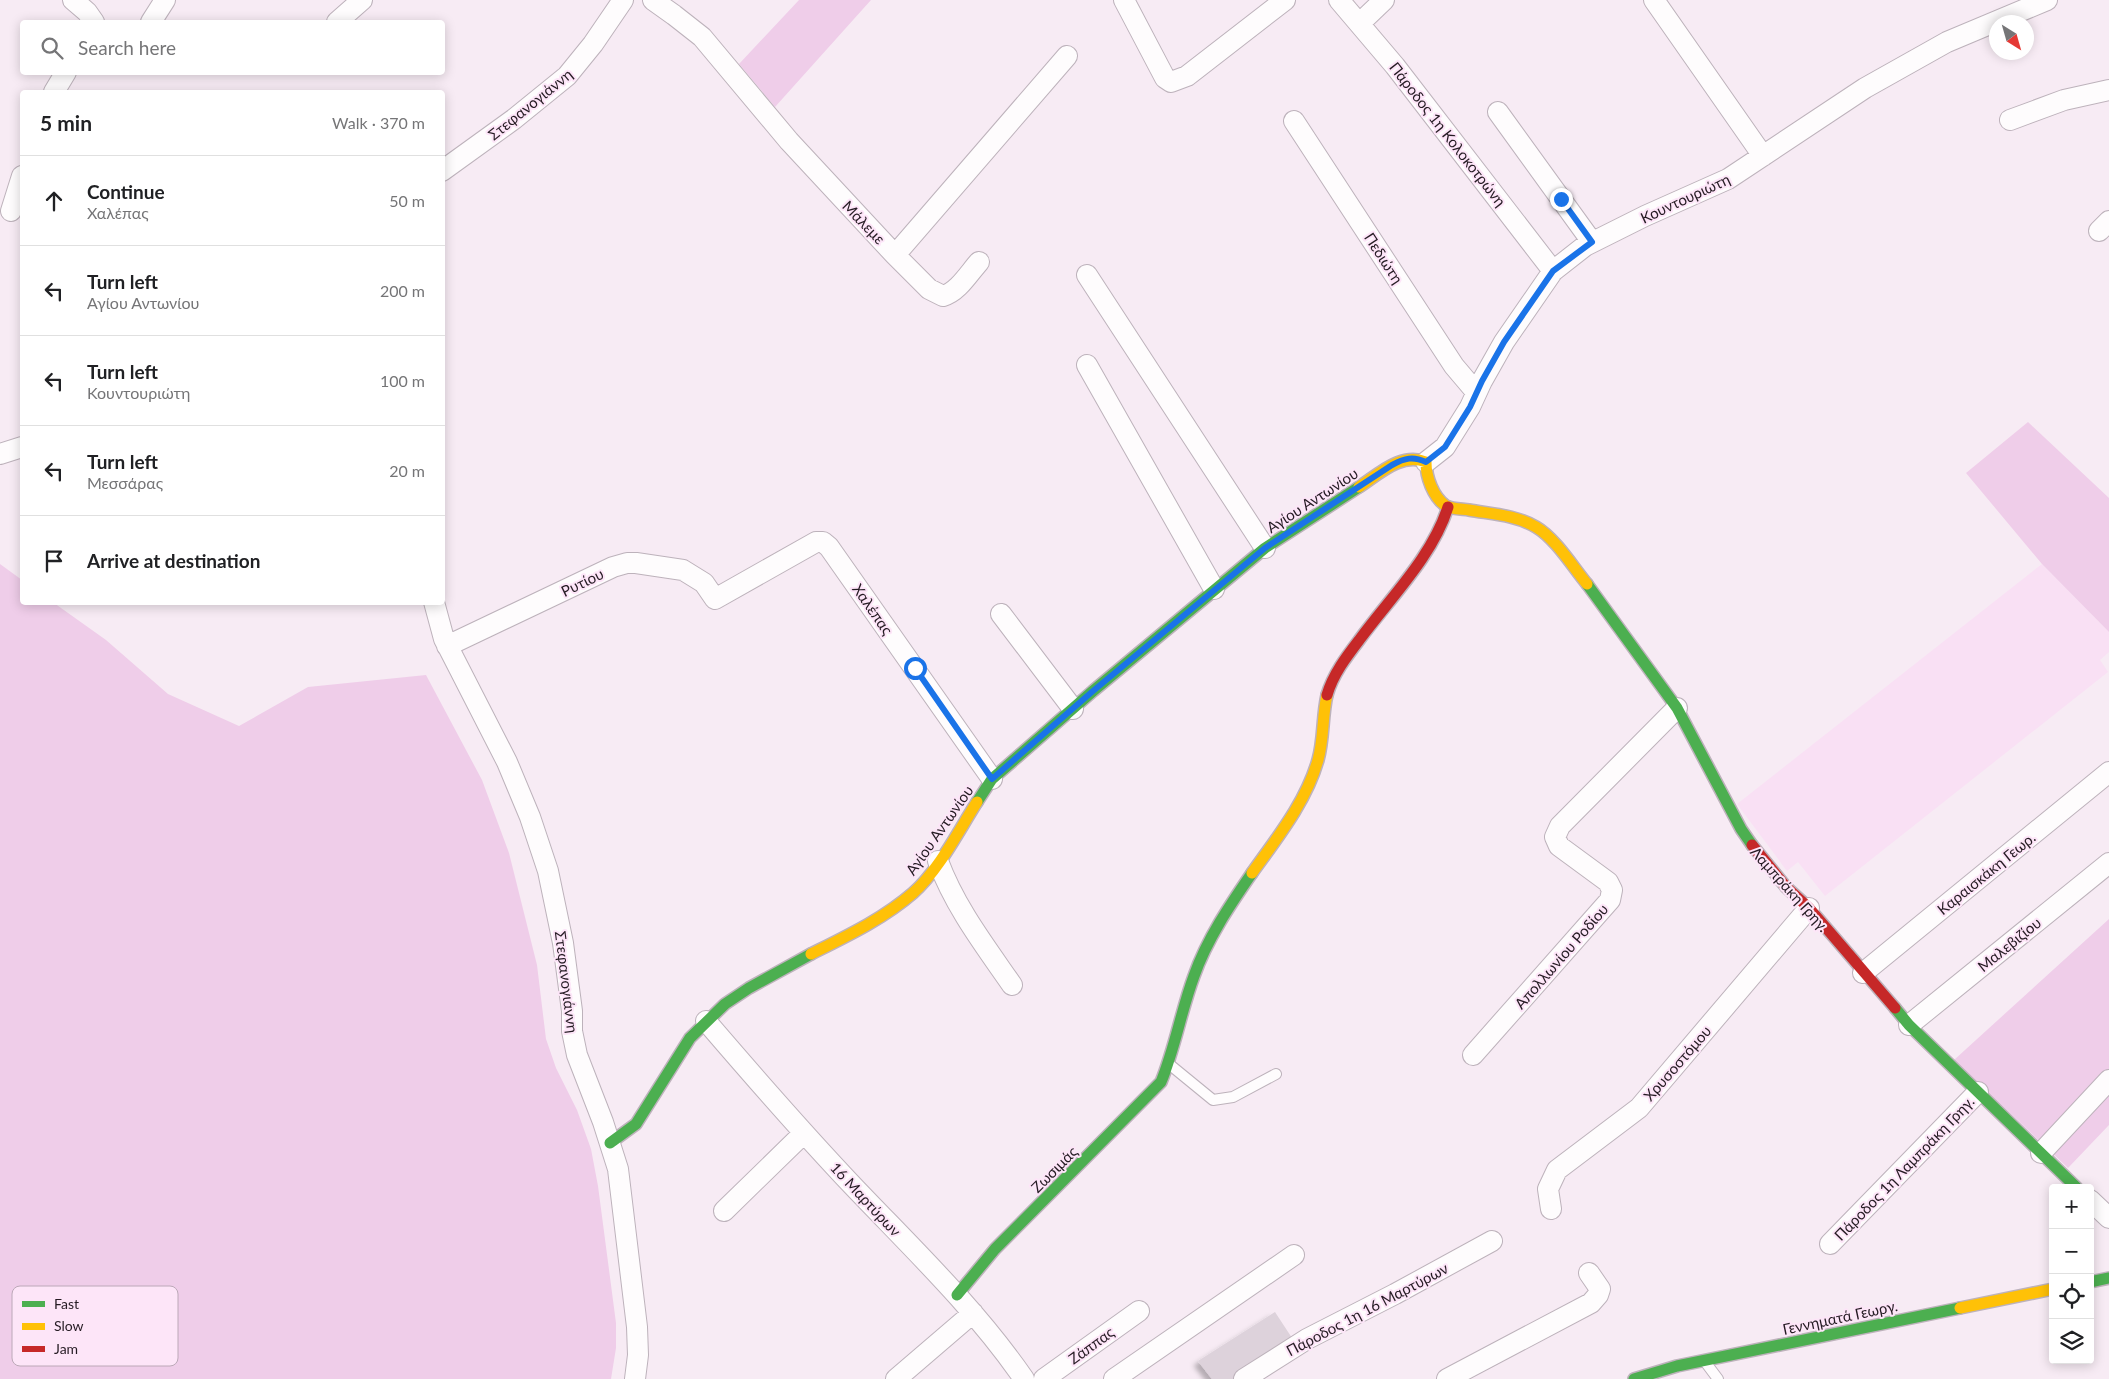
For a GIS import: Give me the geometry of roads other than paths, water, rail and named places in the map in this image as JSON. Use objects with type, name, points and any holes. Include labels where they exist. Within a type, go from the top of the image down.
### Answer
[{"type":"street","points":[[73,0],[92,20]]},
{"type":"street","points":[[152,20],[165,0]]},
{"type":"street","points":[[339,20],[362,0]]},
{"type":"street","name":"Στεφανογιάννη","points":[[445,169],[514,119],[567,76],[593,44],[623,0]]},
{"type":"street","name":"Μάλεμε","points":[[653,0],[702,38],[789,141],[895,255],[1067,56]]},
{"type":"street","points":[[1124,0],[1165,78],[1167,81],[1176,82],[1187,76],[1285,0]]},
{"type":"street","name":"Πάροδος 1η Κολοκοτρώνη","points":[[1339,0],[1395,66],[1553,271]]},
{"type":"street","points":[[1360,23],[1384,0]]},
{"type":"street","points":[[1654,0],[1763,156]]},
{"type":"street","name":"Κουντουριώτη","points":[[1426,462],[1445,447],[1470,407],[1476,392],[1504,342],[1553,271],[1592,242],[1645,216],[1712,188],[1906,63],[1947,42],[2047,0]]},
{"type":"street","points":[[58,90],[65,75]]},
{"type":"street","points":[[2010,120],[2064,100],[2109,90]]},
{"type":"street","points":[[1498,112],[1592,242]]},
{"type":"street","name":"Πεδιώτη","points":[[1294,121],[1454,366],[1476,392]]},
{"type":"street","points":[[11,211],[20,182]]},
{"type":"street","points":[[895,255],[929,289],[943,296],[956,289],[979,262]]},
{"type":"street","points":[[1087,275],[1265,548]]},
{"type":"street","points":[[1088,365],[1214,589]]},
{"type":"street","points":[[0,454],[20,447]]},
{"type":"street","name":"Αγίου Αντωνίου","points":[[610,1143],[636,1124],[690,1038],[706,1021],[738,994],[807,956],[853,935],[878,920],[914,892],[938,861],[992,779],[1214,589],[1265,548],[1392,465],[1407,458],[1426,462]]},
{"type":"street","points":[[1426,462],[1426,470],[1433,490],[1437,498],[1448,507]]},
{"type":"street","name":"Λαμπράκη Γρηγ.","points":[[1448,507],[1513,517],[1531,523],[1541,530],[1557,547],[1583,578],[1677,708],[1748,842],[1909,1025],[2073,1184]]},
{"type":"street","name":"Ζωσιμάς","points":[[957,1295],[995,1249],[1161,1082],[1169,1063],[1189,988],[1200,960],[1228,909],[1282,830],[1303,795],[1318,761],[1325,703],[1330,687],[1363,636],[1415,569],[1439,531],[1448,507]]},
{"type":"street","name":"Χαλέπας","points":[[715,599],[816,542],[823,542],[841,563],[992,779]]},
{"type":"street","name":"Ρυτίου","points":[[447,646],[613,567],[627,563],[683,570],[704,584],[715,599]]},
{"type":"street","name":"Στεφανογιάννη","points":[[435,605],[440,629],[447,646],[507,762],[537,836],[548,871],[560,926],[572,1011],[572,1031],[578,1055],[610,1143],[620,1181],[637,1327],[638,1355],[635,1379]]},
{"type":"street","points":[[1001,614],[1072,709]]},
{"type":"street","name":"Απολλωνίου Ροδίου","points":[[1474,1055],[1610,900],[1612,890],[1608,882],[1559,846],[1555,837],[1560,826],[1677,708]]},
{"type":"street","name":"Καραισκάκη Γεωρ.","points":[[1863,973],[2109,772]]},
{"type":"street","points":[[938,861],[945,881],[962,910],[1012,985]]},
{"type":"street","name":"Μαλεβιζίου","points":[[1909,1025],[2109,863]]},
{"type":"street","name":"Χρυσοστόμου","points":[[1550,1209],[1548,1189],[1557,1170],[1639,1108],[1808,908]]},
{"type":"street","name":"16 Μαρτύρων","points":[[706,1021],[804,1133],[973,1313],[1002,1346],[1024,1379]]},
{"type":"street","points":[[2041,1152],[2109,1080]]},
{"type":"street","name":"Πάροδος 1η Λαμπράκη Γρηγ.","points":[[1830,1244],[1978,1092]]},
{"type":"street","points":[[724,1211],[804,1133]]},
{"type":"street","points":[[2094,1204],[2109,1218]]},
{"type":"street","name":"Πάροδος 1η 16 Μαρτύρων","points":[[1244,1379],[1307,1339],[1492,1241]]},
{"type":"street","points":[[1114,1379],[1294,1255]]},
{"type":"street","points":[[1447,1379],[1591,1303],[1598,1296],[1600,1289],[1589,1273]]},
{"type":"street","points":[[2094,1281],[2109,1278]]},
{"type":"street","name":"Γεννηματά Γεωργ.","points":[[1634,1379],[1704,1360],[2049,1290]]},
{"type":"street","name":"Ζάππας","points":[[1044,1379],[1139,1311]]},
{"type":"street","points":[[896,1379],[973,1313]]},
{"type":"lane","points":[[1169,1063],[1213,1100],[1233,1097],[1276,1074]]},
{"type":"lane","points":[[1704,1360],[1718,1379]]}]
